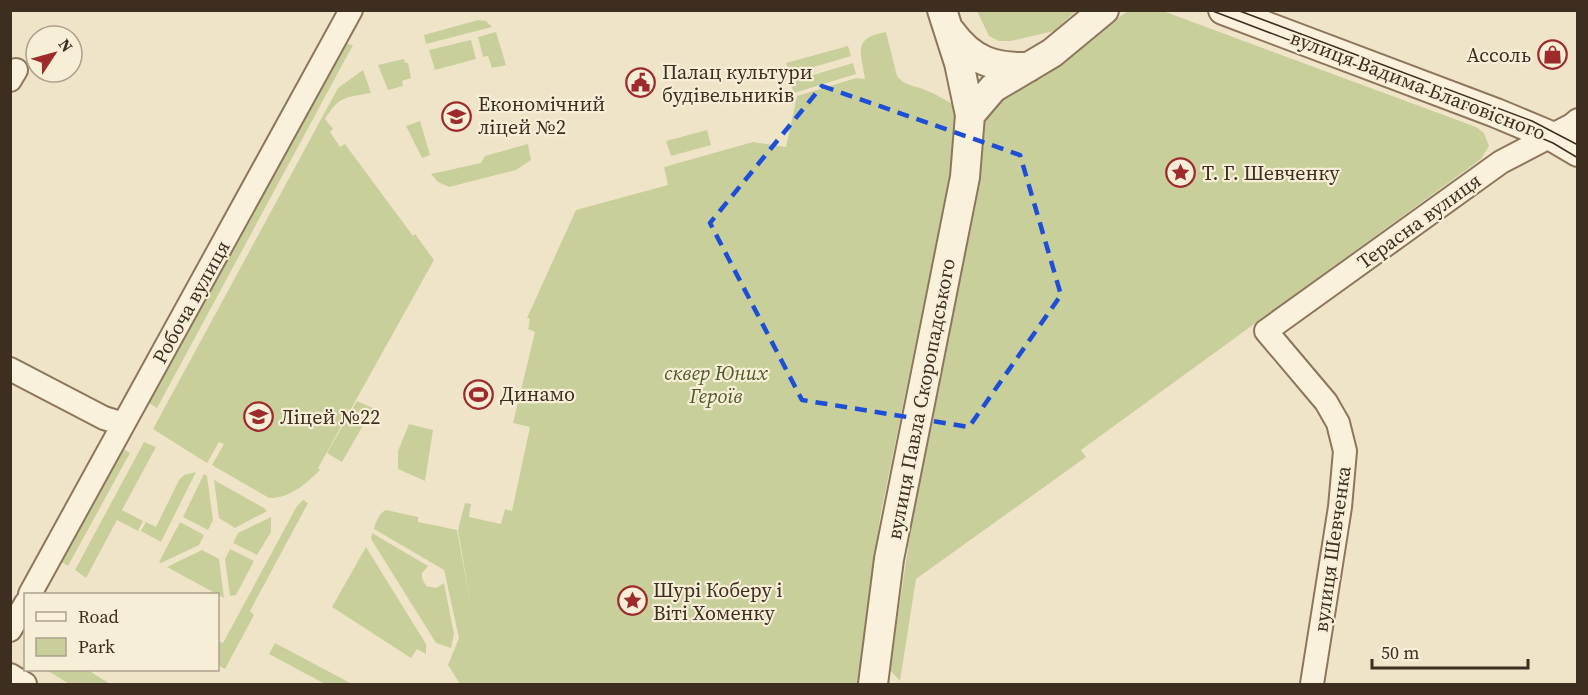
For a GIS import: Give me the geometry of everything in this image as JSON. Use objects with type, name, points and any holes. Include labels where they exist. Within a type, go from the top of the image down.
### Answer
[{"type":"street","name":"Робоча вулиця","points":[[31,593],[351,10]]},
{"type":"street","points":[[970,115],[993,88],[1052,53],[1104,10]]},
{"type":"street","name":"вулиця Вадима Благовісного","points":[[1223,10],[1496,113],[1551,136],[1578,152]]},
{"type":"street","points":[[944,18],[960,45],[968,53],[984,61],[1015,67],[1029,67]]},
{"type":"street","name":"вулиця Павла Скоропадського","points":[[873,684],[889,559],[965,177],[970,115],[959,63],[944,18]]},
{"type":"street","name":"Терасна вулиця","points":[[1266,331],[1501,162],[1578,120]]},
{"type":"street","name":"вулиця Шевченка","points":[[1266,331],[1326,402],[1338,423],[1345,451],[1341,497],[1312,684]]},
{"type":"street","points":[[10,369],[104,418],[123,424]]},
{"type":"street","points":[[10,630],[24,606]]},
{"type":"street","points":[[10,675],[25,684]]},
{"type":"highlighted area","points":[[822,86],[1020,155],[1061,295],[969,427],[802,400],[710,223]]},
{"type":"green space","points":[[977,11],[1076,11],[1054,31],[1011,41],[999,41],[989,36]]},
{"type":"green space","points":[[1128,11],[1163,11],[1476,127],[1484,133],[1489,146],[1481,159],[1081,450],[1086,457],[916,579],[900,681],[890,670],[913,514],[980,178],[983,111]]},
{"type":"green space","points":[[478,20],[486,21],[492,27],[426,44],[424,35]]},
{"type":"green space","points":[[496,32],[506,65],[492,68],[488,56],[483,57],[478,37]]},
{"type":"green space","name":"сквер Юних Героїв","points":[[886,32],[897,76],[906,83],[931,92],[955,105],[954,138],[950,174],[880,518],[857,684],[460,684],[448,665],[459,638],[444,570],[374,529],[380,515],[386,510],[418,517],[418,522],[457,530],[471,607],[458,530],[465,503],[471,504],[469,517],[501,524],[505,509],[512,511],[530,427],[513,423],[535,332],[528,329],[530,319],[527,318],[576,210],[668,185],[664,167],[753,142],[786,147],[797,96],[856,78],[865,79],[861,54],[863,42]]},
{"type":"green space","points":[[471,40],[476,59],[435,70],[429,50]]},
{"type":"green space","points":[[344,43],[353,45],[157,408],[149,403],[149,399]]},
{"type":"green space","points":[[848,46],[851,56],[790,74],[786,63]]},
{"type":"green space","points":[[404,59],[405,63],[408,63],[411,78],[402,81],[403,86],[388,90],[378,65]]},
{"type":"green space","points":[[853,63],[856,74],[794,93],[790,82]]},
{"type":"green space","points":[[363,70],[371,93],[344,99],[325,119],[333,129],[330,132],[340,147],[345,144],[413,236],[415,234],[434,260],[318,468],[320,470],[290,493],[269,498],[212,465],[224,444],[219,442],[207,463],[153,429],[338,88]]},
{"type":"green space","points":[[420,121],[430,155],[422,158],[406,126]]},
{"type":"green space","points":[[707,130],[711,145],[671,156],[666,141]]},
{"type":"green space","points":[[528,144],[531,160],[516,170],[449,187],[438,182],[431,174],[481,163],[485,156]]},
{"type":"green space","points":[[357,401],[373,408],[342,462],[327,453]]},
{"type":"green space","points":[[409,424],[433,430],[425,481],[398,469],[398,451]]},
{"type":"green space","points":[[144,442],[156,447],[122,510],[143,521],[138,531],[117,520],[86,578],[75,570]]},
{"type":"green space","points":[[122,448],[130,453],[68,566],[60,561]]},
{"type":"green space","points":[[196,472],[161,542],[141,531],[146,522],[156,527],[179,480],[184,475]]},
{"type":"green space","points":[[204,474],[207,476],[213,520],[208,530],[183,517]]},
{"type":"green space","points":[[214,480],[267,511],[235,528],[219,518]]},
{"type":"green space","points":[[303,500],[308,503],[250,611],[254,615],[225,669],[219,666],[219,641],[223,643],[297,506]]},
{"type":"green space","points":[[271,517],[271,532],[257,555],[233,543],[238,533]]},
{"type":"green space","points":[[180,522],[204,535],[199,545],[161,563],[159,562]]},
{"type":"green space","points":[[372,533],[428,566],[422,573],[426,586],[436,588],[444,583],[454,634],[451,648],[436,643],[371,539]]},
{"type":"green space","points":[[366,547],[426,644],[426,654],[417,649],[411,658],[332,607]]},
{"type":"green space","points":[[230,549],[254,561],[236,595],[230,596],[225,559]]},
{"type":"green space","points":[[202,550],[219,559],[224,598],[219,593],[215,593],[167,567]]},
{"type":"green space","points":[[275,643],[352,684],[325,684],[269,654]]},
{"type":"green space","points":[[49,671],[90,671],[110,684],[69,684]]},
{"type":"tram line","points":[[1210,10],[1494,118],[1553,143],[1578,158]]},
{"type":"tram line","points":[[1237,10],[1532,121],[1578,145]]},
{"type":"place","name":"Ассоль","points":[[1552,55]]},
{"type":"place","name":"Палац культури будівельників","points":[[641,83]]},
{"type":"place","name":"Економічний ліцей №2","points":[[457,116]]},
{"type":"place","name":"Т. Г. Шевченку","points":[[1181,173]]},
{"type":"place","name":"Динамо","points":[[479,394]]},
{"type":"place","name":"Ліцей №22","points":[[259,417]]},
{"type":"place","name":"Шурі Коберу і Віті Хоменку","points":[[632,601]]}]
